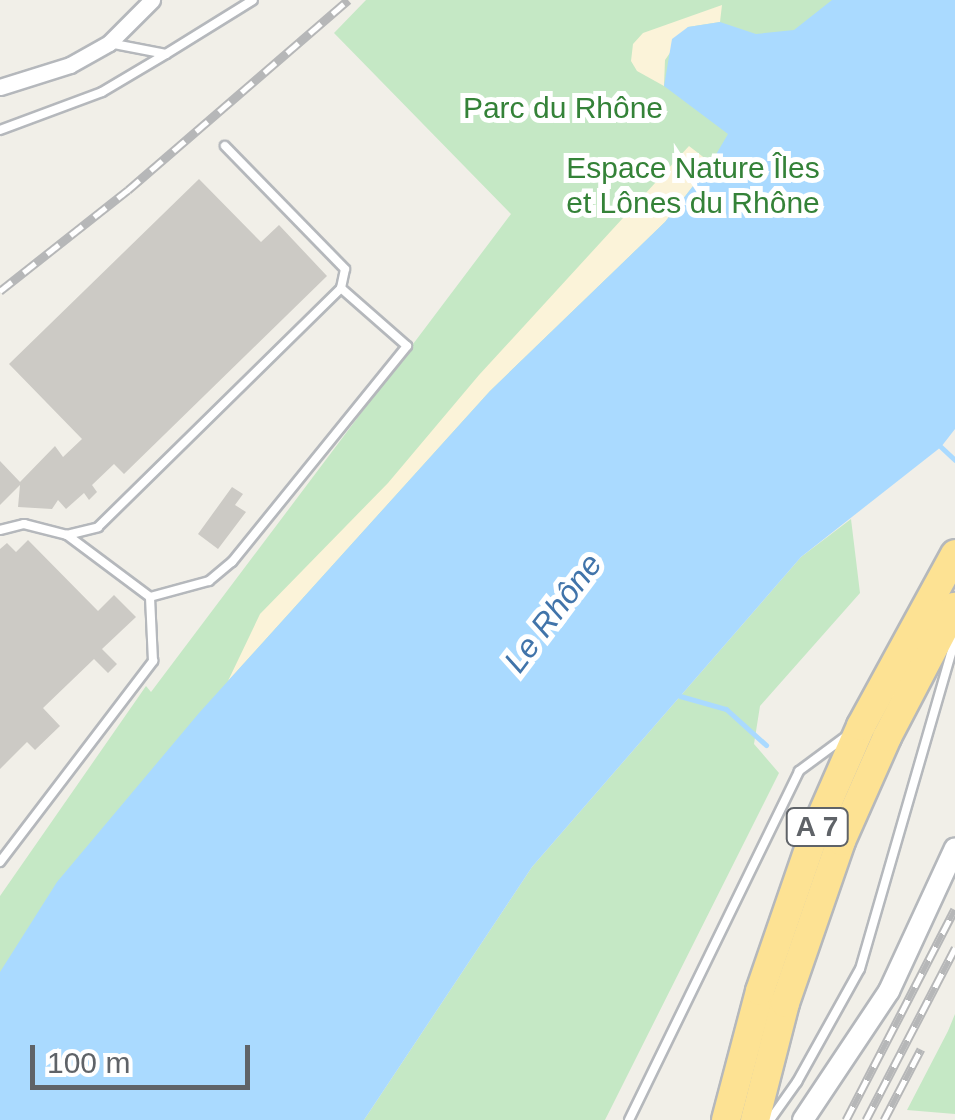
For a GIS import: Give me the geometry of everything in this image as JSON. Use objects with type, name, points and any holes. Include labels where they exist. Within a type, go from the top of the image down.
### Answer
[{"type":"highway","name":"A 7","points":[[726,1120],[778,935],[816,831],[861,726],[955,554]]},
{"type":"highway","name":"A 7","points":[[758,1106],[802,948],[841,841],[887,737],[955,606]]},
{"type":"main road","points":[[802,1120],[889,991],[955,848]]},
{"type":"street","points":[[0,88],[70,65],[109,43],[152,0]]},
{"type":"lane","points":[[0,130],[102,92],[253,0]]},
{"type":"lane","points":[[109,43],[166,54]]},
{"type":"lane","points":[[67,535],[98,527],[341,288],[345,269],[225,146]]},
{"type":"lane","points":[[150,597],[209,581],[232,562],[408,346],[341,288]]},
{"type":"lane","points":[[0,530],[24,524],[67,535],[150,597]]},
{"type":"lane","points":[[0,862],[153,661],[150,597]]},
{"type":"lane","points":[[770,1120],[797,1082],[860,969],[955,639]]},
{"type":"lane","points":[[628,1120],[799,772],[861,726]]},
{"type":"green space","name":"Espace Nature Îles et Lônes du Rhône","points":[[366,0],[955,0],[0,1120],[0,896],[146,686],[151,692],[511,214],[334,33]]},
{"type":"green space","points":[[851,519],[860,593],[760,706],[754,744],[779,773],[605,1120],[364,1120],[532,867],[801,557]]},
{"type":"green space","points":[[955,1014],[955,1114],[907,1110],[948,1031]]},
{"type":"sand","points":[[722,5],[720,22],[688,27],[665,60],[664,86],[637,71],[631,61],[633,44],[643,33]]},
{"type":"sand","points":[[689,146],[711,163],[665,222],[490,391],[228,681],[260,614],[388,483],[479,375]]},
{"type":"water","name":"Espace Nature Îles et Lônes du Rhône","points":[[832,0],[955,0],[955,429],[941,447],[801,557],[532,867],[364,1120],[0,1120],[0,972],[57,882],[199,713],[490,391],[665,222],[711,163],[728,134],[664,86],[672,39],[688,27],[720,22],[756,34],[794,30]]},
{"type":"building","points":[[199,179],[261,242],[279,225],[327,276],[124,474],[114,464],[92,485],[97,492],[89,500],[84,493],[66,509],[58,500],[52,509],[18,507],[20,485],[0,505],[0,461],[20,482],[55,446],[63,457],[82,439],[9,364]]},
{"type":"building","points":[[232,487],[243,494],[235,505],[246,512],[218,549],[198,534]]},
{"type":"building","points":[[28,540],[98,611],[114,595],[136,617],[102,649],[117,664],[108,673],[94,659],[43,708],[60,726],[35,750],[27,742],[0,769],[0,549],[7,543],[16,552]]},
{"type":"waterway","points":[[941,447],[955,460]]},
{"type":"waterway","points":[[680,696],[726,709],[766,745]]},
{"type":"railway","points":[[0,291],[128,190],[348,0]]},
{"type":"railway","points":[[846,1120],[955,909]]},
{"type":"railway","points":[[866,1120],[955,948]]},
{"type":"railway","points":[[884,1120],[921,1049]]},
{"type":"park label","name":"Parc du Rhône","points":[[563,108]]},
{"type":"water label","name":"Le Rhône","points":[[553,613]]}]
